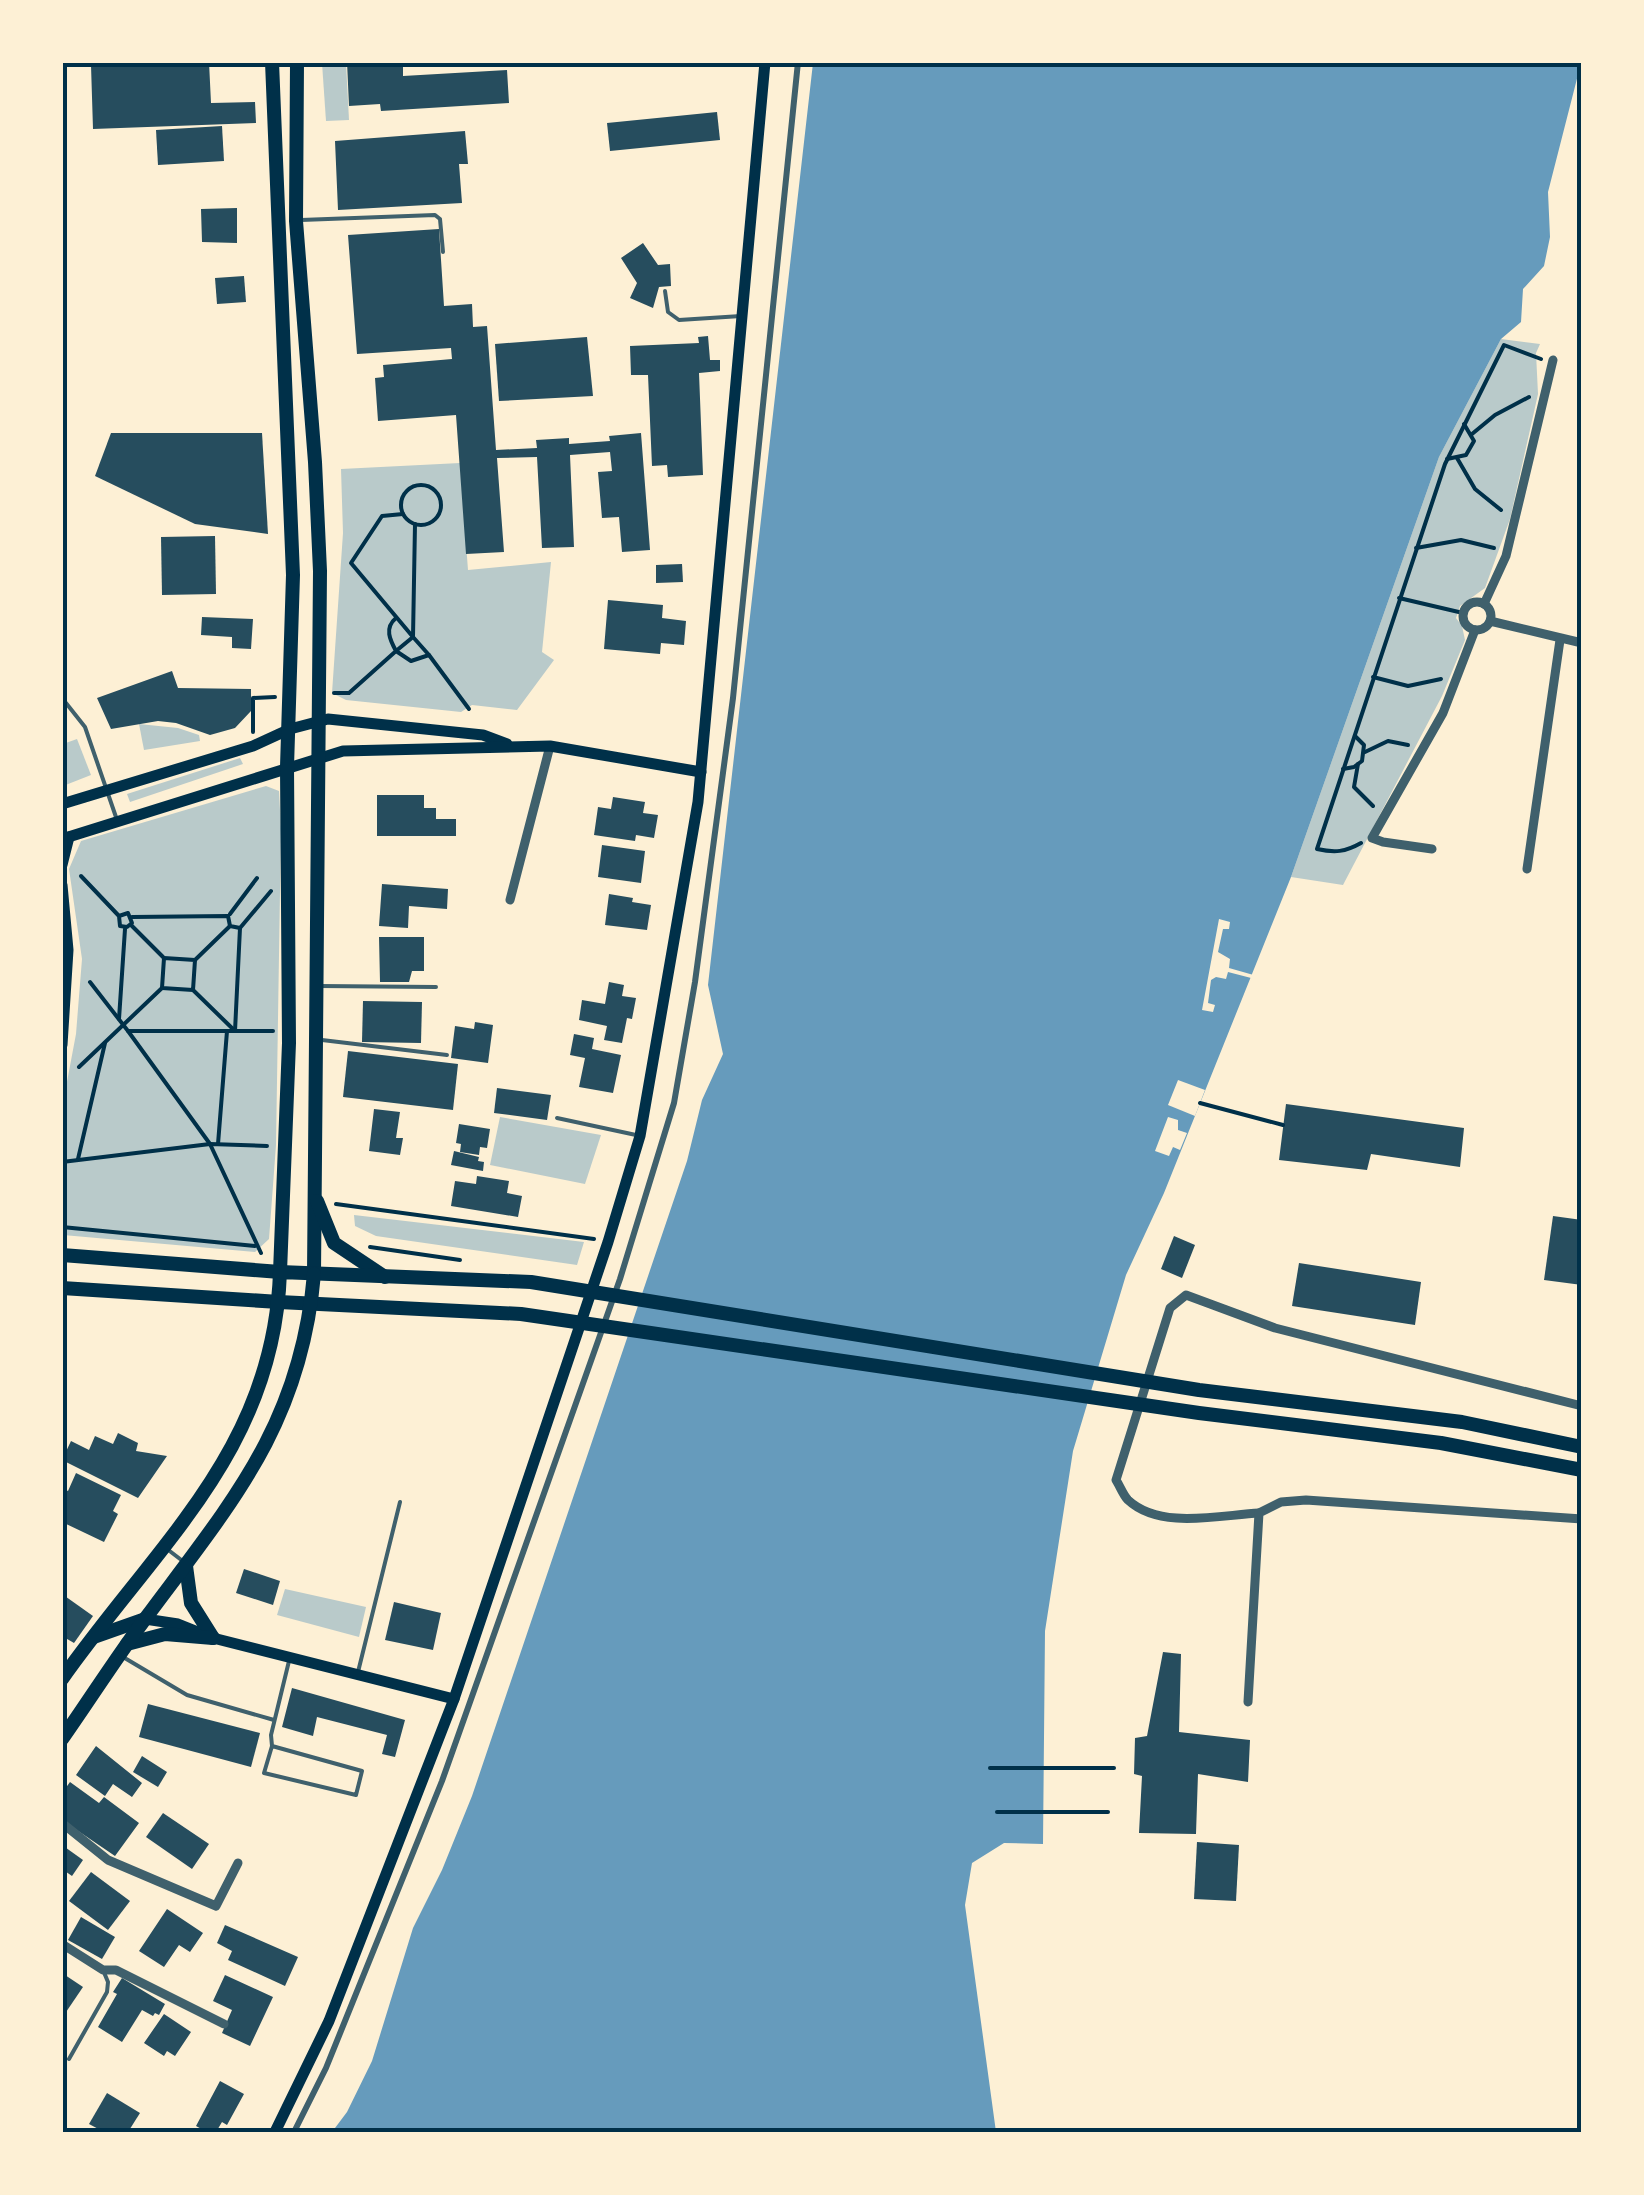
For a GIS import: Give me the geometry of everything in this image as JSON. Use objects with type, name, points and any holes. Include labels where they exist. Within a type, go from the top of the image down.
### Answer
[{"type":"main road","points":[[62,1680],[214,1482],[243,1428],[266,1367],[279,1302],[289,1043],[288,767],[293,575],[272,62]]},
{"type":"main road","points":[[62,1739],[145,1619],[234,1502],[269,1439],[296,1376],[312,1304],[320,721],[316,462],[296,221],[297,62]]},
{"type":"main road","points":[[276,2132],[330,2021],[454,1699],[640,1136],[701,772],[765,62]]},
{"type":"main road","points":[[62,804],[253,746],[290,729],[333,719],[483,735],[513,746]]},
{"type":"main road","points":[[62,865],[66,838],[344,751],[550,746],[701,772]]},
{"type":"main road","points":[[62,885],[68,950],[62,1045]]},
{"type":"main road","points":[[316,1200],[334,1242],[386,1277]]},
{"type":"main road","points":[[62,1256],[314,1274],[530,1282],[1198,1390],[1462,1422],[1582,1447]]},
{"type":"main road","points":[[62,1288],[521,1314],[1199,1413],[1441,1443],[1582,1470]]},
{"type":"main road","points":[[186,1564],[191,1603],[214,1638]]},
{"type":"main road","points":[[91,1638],[145,1619],[178,1624],[214,1638],[454,1699]]},
{"type":"main road","points":[[123,1650],[164,1634],[214,1638]]},
{"type":"street","points":[[294,2132],[334,2050],[442,1781],[620,1278],[674,1103],[695,982],[733,698],[798,62]]},
{"type":"street","points":[[1484,604],[1507,551],[1552,364]]},
{"type":"street","points":[[1471,603],[1484,604],[1490,621],[1475,630],[1464,622],[1463,613],[1471,603]]},
{"type":"street","points":[[1490,621],[1582,644]]},
{"type":"street","points":[[1432,849],[1372,838],[1443,713],[1475,630]]},
{"type":"street","points":[[1527,869],[1560,640]]},
{"type":"street","points":[[510,900],[550,746]]},
{"type":"street","points":[[1582,1406],[1275,1328],[1186,1295],[1170,1308],[1116,1480],[1128,1500],[1155,1515],[1177,1517],[1259,1513],[1280,1502],[1306,1500],[1582,1519]]},
{"type":"street","points":[[1248,1702],[1259,1513]]},
{"type":"street","points":[[62,1823],[108,1860],[216,1906],[238,1863]]},
{"type":"street","points":[[62,1944],[103,1970],[116,1970],[224,2024]]},
{"type":"lane","points":[[296,221],[435,216],[440,219],[443,252]]},
{"type":"lane","points":[[665,291],[668,312],[679,320],[740,316]]},
{"type":"lane","points":[[62,707],[66,703],[85,727],[117,820]]},
{"type":"lane","points":[[315,986],[436,987]]},
{"type":"lane","points":[[316,1039],[447,1055]]},
{"type":"lane","points":[[557,1118],[640,1136]]},
{"type":"lane","points":[[357,1674],[400,1502]]},
{"type":"lane","points":[[164,1546],[186,1564]]},
{"type":"lane","points":[[123,1650],[187,1694],[274,1720]]},
{"type":"lane","points":[[272,1746],[362,1771],[356,1795],[264,1773],[290,1657]]},
{"type":"lane","points":[[69,2060],[106,1992],[108,1982],[103,1970]]},
{"type":"path","points":[[1366,840],[1347,851],[1317,848],[1447,459],[1504,345],[1552,364]]},
{"type":"path","points":[[1472,434],[1517,402],[1538,394]]},
{"type":"path","points":[[1447,459],[1470,450],[1474,441],[1464,424]]},
{"type":"path","points":[[1457,458],[1475,489],[1515,521]]},
{"type":"path","points":[[403,514],[402,498],[409,489],[420,485],[431,488],[440,504],[437,516],[427,524],[415,524],[403,514],[382,516],[351,563],[469,709]]},
{"type":"path","points":[[349,693],[413,636],[415,524]]},
{"type":"path","points":[[1416,548],[1461,540],[1507,551]]},
{"type":"path","points":[[1399,598],[1463,613]]},
{"type":"path","points":[[397,618],[389,628],[396,651],[411,661],[429,655]]},
{"type":"path","points":[[1373,677],[1415,686],[1458,675]]},
{"type":"path","points":[[1354,735],[1364,744],[1365,752]]},
{"type":"path","points":[[1387,812],[1368,804],[1354,786],[1358,764],[1365,752],[1388,740],[1422,750]]},
{"type":"path","points":[[1343,768],[1358,764]]},
{"type":"path","points":[[81,876],[119,916]]},
{"type":"path","points":[[230,926],[228,916],[257,878]]},
{"type":"path","points":[[234,1032],[240,928],[272,890]]},
{"type":"path","points":[[195,960],[164,958],[128,926],[118,924],[119,916],[125,912],[132,917],[228,916]]},
{"type":"path","points":[[120,1019],[132,917]]},
{"type":"path","points":[[230,926],[240,928]]},
{"type":"path","points":[[193,990],[195,960],[230,926]]},
{"type":"path","points":[[79,1066],[162,988],[164,958]]},
{"type":"path","points":[[90,982],[210,1144],[263,1256]]},
{"type":"path","points":[[162,988],[193,990],[234,1032]]},
{"type":"path","points":[[128,1031],[274,1031]]},
{"type":"path","points":[[218,1144],[227,1032]]},
{"type":"path","points":[[78,1159],[105,1043]]},
{"type":"path","points":[[1200,1103],[1284,1124]]},
{"type":"path","points":[[62,1162],[210,1144],[270,1146]]},
{"type":"path","points":[[316,1200],[608,1242]]},
{"type":"path","points":[[62,1227],[255,1246]]},
{"type":"path","points":[[365,1246],[465,1261]]},
{"type":"path","points":[[990,1768],[1114,1768]]},
{"type":"path","points":[[997,1812],[1108,1812]]},
{"type":"shaded area","points":[[322,63],[346,63],[349,120],[326,121]]},
{"type":"shaded area","points":[[1501,339],[1540,344],[1536,353],[1538,394],[1510,519],[1485,588],[1460,606],[1456,618],[1465,640],[1442,696],[1343,885],[1291,877],[1439,457]]},
{"type":"shaded area","points":[[460,463],[468,570],[551,562],[542,652],[554,660],[517,710],[472,705],[461,712],[346,700],[332,693],[343,533],[341,469]]},
{"type":"shaded area","points":[[139,724],[178,728],[199,735],[200,741],[144,750]]},
{"type":"shaded area","points":[[77,739],[91,775],[63,786],[63,744]]},
{"type":"shaded area","points":[[240,758],[243,764],[130,802],[127,794]]},
{"type":"shaded area","points":[[266,786],[279,791],[281,829],[276,1145],[269,1239],[255,1252],[63,1235],[63,1103],[76,1034],[82,959],[69,869],[81,841]]},
{"type":"shaded area","points":[[500,1117],[601,1135],[585,1184],[490,1165]]},
{"type":"shaded area","points":[[354,1215],[584,1242],[577,1265],[376,1236],[355,1226]]},
{"type":"shaded area","points":[[285,1589],[366,1607],[359,1637],[277,1615]]},
{"type":"water","points":[[813,63],[1581,63],[1548,192],[1550,237],[1544,266],[1523,289],[1521,322],[1501,339],[1439,457],[1291,877],[1164,1193],[1126,1275],[1073,1451],[1045,1631],[1043,1844],[1004,1843],[972,1863],[965,1905],[996,2132],[332,2132],[347,2112],[372,2061],[413,1928],[472,1796],[687,1161],[702,1100],[723,1054],[708,985]]},
{"type":"pier","points":[[1219,919],[1230,922],[1229,929],[1223,929],[1218,952],[1230,959],[1229,968],[1257,976],[1255,979],[1228,972],[1226,979],[1211,980],[1208,1003],[1215,1005],[1213,1012],[1202,1010]]},
{"type":"pier","points":[[1178,1080],[1205,1090],[1195,1116],[1168,1105]]},
{"type":"pier","points":[[1168,1117],[1178,1120],[1178,1130],[1187,1133],[1180,1150],[1173,1147],[1169,1156],[1155,1151]]},
{"type":"building","points":[[209,62],[211,103],[255,102],[256,123],[93,129],[91,65]]},
{"type":"building","points":[[347,62],[403,62],[403,76],[507,70],[509,103],[381,111],[380,104],[349,106]]},
{"type":"building","points":[[717,112],[720,140],[610,151],[607,123]]},
{"type":"building","points":[[222,126],[224,161],[158,165],[156,130]]},
{"type":"building","points":[[465,131],[468,164],[459,164],[462,203],[338,210],[335,141]]},
{"type":"building","points":[[237,208],[237,243],[202,242],[201,209]]},
{"type":"building","points":[[439,229],[444,306],[472,304],[473,327],[487,326],[496,450],[537,448],[536,440],[569,438],[569,444],[610,441],[609,436],[641,433],[650,550],[622,552],[619,517],[602,518],[598,472],[612,471],[610,452],[570,455],[574,547],[542,548],[537,457],[497,458],[504,552],[466,554],[456,415],[378,421],[375,378],[384,377],[383,365],[452,359],[451,348],[357,354],[348,235]]},
{"type":"building","points":[[643,243],[658,265],[670,264],[671,286],[659,287],[653,308],[630,298],[637,283],[621,258]]},
{"type":"building","points":[[244,276],[246,302],[217,304],[215,278]]},
{"type":"building","points":[[708,336],[710,360],[720,360],[720,371],[699,373],[703,475],[668,477],[667,465],[652,466],[648,375],[631,375],[630,346],[699,343],[698,337]]},
{"type":"building","points":[[587,337],[593,396],[499,401],[495,344]]},
{"type":"building","points":[[111,433],[262,433],[268,534],[195,524],[95,476]]},
{"type":"building","points":[[215,536],[216,594],[162,595],[161,537]]},
{"type":"building","points":[[682,564],[683,582],[656,583],[656,565]]},
{"type":"building","points":[[608,600],[663,605],[662,618],[686,621],[684,645],[661,643],[660,654],[604,649]]},
{"type":"building","points":[[202,617],[253,619],[251,649],[232,648],[232,637],[201,635]]},
{"type":"building","points":[[172,671],[178,688],[251,689],[251,711],[235,728],[210,735],[158,721],[111,729],[97,698]]},
{"type":"building","points":[[377,795],[424,795],[424,808],[436,808],[436,819],[456,819],[456,836],[377,836]]},
{"type":"building","points":[[613,797],[645,802],[643,813],[658,815],[654,838],[636,835],[635,841],[594,835],[598,807],[611,809]]},
{"type":"building","points":[[602,845],[645,851],[641,883],[598,877]]},
{"type":"building","points":[[382,884],[448,889],[447,909],[409,906],[408,928],[379,926]]},
{"type":"building","points":[[609,894],[651,905],[647,930],[605,925]]},
{"type":"building","points":[[379,937],[424,937],[424,971],[412,971],[409,982],[380,982]]},
{"type":"building","points":[[609,982],[624,985],[622,996],[636,998],[622,1043],[604,1040],[607,1026],[579,1020],[582,1000],[605,1004]]},
{"type":"building","points":[[363,1001],[422,1002],[421,1043],[362,1042]]},
{"type":"building","points":[[475,1022],[493,1025],[488,1063],[451,1058],[455,1026],[474,1029]]},
{"type":"building","points":[[574,1034],[594,1038],[592,1049],[621,1055],[613,1093],[579,1087],[585,1058],[570,1055]]},
{"type":"building","points":[[348,1051],[458,1064],[453,1110],[343,1097]]},
{"type":"building","points":[[497,1088],[551,1095],[547,1120],[494,1113]]},
{"type":"building","points":[[1286,1104],[1464,1128],[1460,1167],[1371,1154],[1367,1170],[1279,1160]]},
{"type":"building","points":[[374,1109],[400,1112],[396,1138],[403,1138],[400,1155],[369,1151]]},
{"type":"building","points":[[459,1124],[490,1129],[487,1148],[480,1147],[479,1155],[460,1152],[461,1144],[456,1143]]},
{"type":"building","points":[[454,1151],[479,1157],[478,1161],[484,1162],[483,1171],[451,1165]]},
{"type":"building","points":[[477,1176],[509,1181],[507,1193],[522,1196],[518,1217],[451,1206],[455,1181],[476,1184]]},
{"type":"building","points":[[1553,1216],[1582,1220],[1582,1285],[1544,1280]]},
{"type":"building","points":[[1174,1236],[1195,1245],[1182,1278],[1161,1269]]},
{"type":"building","points":[[1299,1263],[1421,1282],[1415,1325],[1292,1306]]},
{"type":"building","points":[[118,1433],[138,1443],[136,1451],[167,1456],[138,1498],[62,1460],[71,1441],[89,1450],[95,1436],[113,1444]]},
{"type":"building","points":[[76,1473],[121,1495],[113,1511],[118,1514],[104,1542],[62,1522],[62,1488],[68,1491]]},
{"type":"building","points":[[244,1569],[280,1581],[273,1605],[236,1593]]},
{"type":"building","points":[[62,1594],[93,1616],[74,1643],[62,1636]]},
{"type":"building","points":[[394,1602],[441,1613],[433,1650],[385,1640]]},
{"type":"building","points":[[1163,1652],[1181,1654],[1179,1732],[1250,1740],[1248,1782],[1198,1774],[1196,1834],[1139,1833],[1142,1776],[1134,1774],[1135,1738],[1147,1736]]},
{"type":"building","points":[[292,1688],[405,1720],[395,1757],[382,1754],[387,1735],[317,1717],[313,1736],[282,1727]]},
{"type":"building","points":[[148,1704],[260,1733],[251,1767],[139,1737]]},
{"type":"building","points":[[96,1746],[142,1783],[132,1797],[113,1784],[105,1796],[76,1775]]},
{"type":"building","points":[[142,1756],[167,1772],[158,1787],[133,1772]]},
{"type":"building","points":[[70,1782],[99,1803],[104,1797],[139,1823],[115,1856],[62,1820],[62,1793]]},
{"type":"building","points":[[163,1813],[209,1844],[192,1869],[146,1837]]},
{"type":"building","points":[[1197,1842],[1239,1845],[1236,1901],[1194,1899]]},
{"type":"building","points":[[62,1845],[83,1860],[72,1876],[62,1869]]},
{"type":"building","points":[[91,1872],[130,1901],[108,1930],[69,1901]]},
{"type":"building","points":[[167,1909],[203,1933],[190,1952],[179,1945],[164,1967],[139,1951]]},
{"type":"building","points":[[81,1917],[115,1937],[102,1959],[68,1940]]},
{"type":"building","points":[[225,1925],[298,1957],[285,1986],[228,1960],[232,1951],[217,1943]]},
{"type":"building","points":[[62,1973],[83,1987],[62,2018]]},
{"type":"building","points":[[225,1975],[273,1997],[250,2046],[222,2033],[232,2010],[213,2001]]},
{"type":"building","points":[[122,1978],[165,2004],[159,2015],[142,2010],[122,2042],[98,2027]]},
{"type":"building","points":[[164,2014],[191,2032],[175,2056],[167,2051],[164,2056],[144,2043]]},
{"type":"building","points":[[220,2081],[244,2094],[227,2125],[222,2122],[216,2132],[207,2132],[196,2126]]},
{"type":"building","points":[[107,2093],[140,2113],[128,2132],[104,2132],[89,2124]]}]
